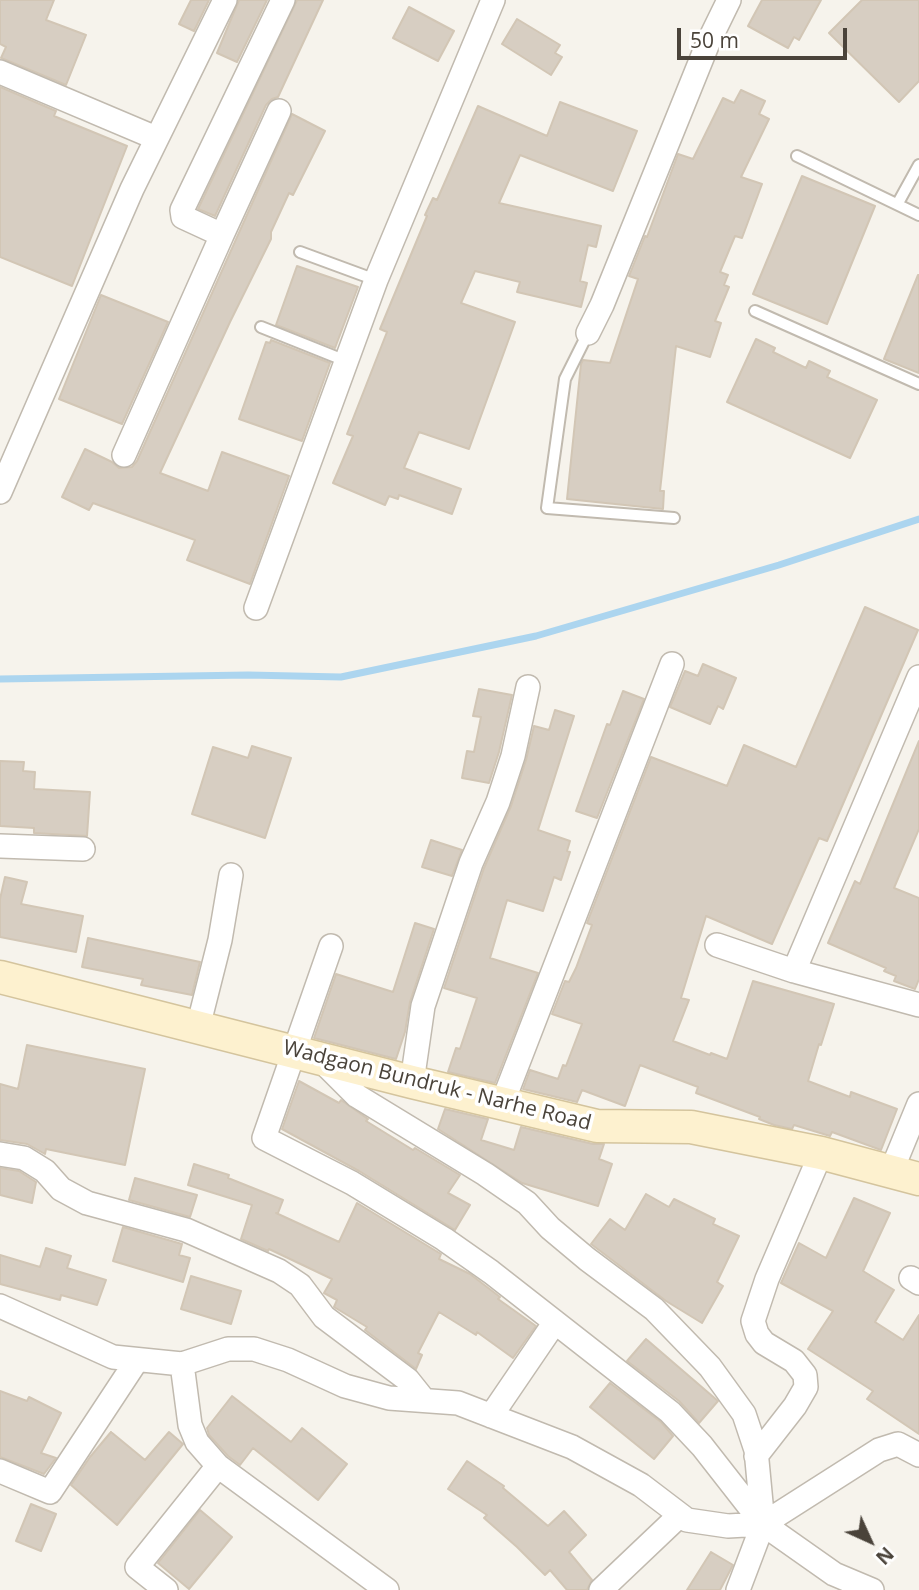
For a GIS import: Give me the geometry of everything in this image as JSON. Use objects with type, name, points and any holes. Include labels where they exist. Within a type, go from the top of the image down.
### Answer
[{"type":"street","points":[[0,492],[156,138],[225,0]]},
{"type":"street","points":[[222,236],[183,218],[182,211],[283,0]]},
{"type":"street","points":[[256,608],[376,280],[493,0]]},
{"type":"street","points":[[588,333],[602,306],[708,43],[729,0]]},
{"type":"street","points":[[0,72],[156,138]]},
{"type":"street","points":[[124,455],[279,111]]},
{"type":"street","points":[[502,1104],[672,664]]},
{"type":"street","points":[[794,971],[919,677]]},
{"type":"street","points":[[412,1082],[423,1006],[471,863],[498,802],[513,756],[528,687]]},
{"type":"street","points":[[0,846],[83,849]]},
{"type":"street","points":[[198,1027],[220,940],[231,875]]},
{"type":"street","points":[[716,945],[794,971],[919,1005]]},
{"type":"street","points":[[331,946],[306,1055],[264,1138],[352,1183],[444,1239],[491,1272],[670,1412],[702,1446],[763,1524],[834,1574],[872,1590]]},
{"type":"street","name":"Wadgaon Bundruk - Narhe Road","points":[[0,977],[412,1082],[597,1126],[691,1128],[821,1153],[905,1176]]},
{"type":"street","points":[[306,1055],[357,1096],[485,1174],[527,1203],[587,1259],[654,1309],[710,1367],[744,1414],[756,1456],[763,1524],[738,1590]]},
{"type":"street","points":[[905,1176],[919,1104]]},
{"type":"street","points":[[756,1456],[795,1406],[806,1387],[805,1375],[794,1361],[764,1343],[757,1334],[753,1321],[767,1279],[821,1153]]},
{"type":"street","points":[[0,1154],[24,1158],[45,1171],[61,1189],[87,1203],[186,1230],[279,1271],[300,1285],[324,1317],[408,1380],[424,1400]]},
{"type":"street","points":[[0,1306],[113,1357],[182,1364],[228,1349],[254,1349],[288,1360],[345,1386],[389,1398],[458,1403],[572,1447],[641,1485],[687,1520],[728,1526],[763,1524],[879,1450],[898,1444],[919,1455]]},
{"type":"street","points":[[491,1416],[555,1322]]},
{"type":"street","points":[[0,1471],[50,1492],[137,1360]]},
{"type":"street","points":[[182,1364],[190,1425],[197,1442],[218,1466],[387,1590]]},
{"type":"street","points":[[166,1590],[138,1567],[218,1466]]},
{"type":"street","points":[[601,1590],[680,1515]]},
{"type":"lane","points":[[797,156],[919,215]]},
{"type":"lane","points":[[898,203],[919,165]]},
{"type":"lane","points":[[300,251],[376,280]]},
{"type":"lane","points":[[755,311],[919,384]]},
{"type":"lane","points":[[261,327],[346,361]]},
{"type":"lane","points":[[588,333],[565,379],[547,508],[674,518]]},
{"type":"building","points":[[0,0],[54,0],[46,20],[86,35],[66,85],[1,58],[6,47],[0,44]]},
{"type":"building","points":[[191,0],[209,0],[194,31],[179,24]]},
{"type":"building","points":[[239,0],[267,0],[237,62],[217,53]]},
{"type":"building","points":[[297,0],[323,0],[278,97],[266,105],[215,216],[198,209]]},
{"type":"building","points":[[762,0],[821,0],[799,40],[794,37],[788,48],[748,26]]},
{"type":"building","points":[[862,0],[919,0],[919,81],[899,102],[829,33]]},
{"type":"building","points":[[409,7],[454,31],[438,61],[393,38]]},
{"type":"building","points":[[517,19],[560,45],[555,53],[562,57],[551,75],[502,44]]},
{"type":"building","points":[[0,87],[56,111],[54,116],[127,146],[72,286],[0,257]]},
{"type":"building","points":[[741,90],[765,101],[759,114],[769,119],[741,177],[762,184],[742,238],[735,236],[720,272],[728,275],[724,285],[729,287],[715,321],[721,323],[710,357],[676,346],[660,491],[664,491],[663,509],[567,499],[581,364],[583,360],[610,363],[638,279],[629,276],[645,236],[647,237],[678,154],[693,159],[723,98],[734,103]]},
{"type":"building","points":[[560,102],[637,131],[613,191],[520,155],[499,203],[601,226],[596,247],[588,245],[580,281],[587,283],[581,307],[517,292],[520,282],[475,271],[461,303],[515,322],[469,449],[419,432],[404,468],[461,489],[452,514],[399,495],[398,499],[389,496],[385,505],[333,483],[353,436],[347,434],[387,332],[380,329],[427,216],[425,215],[433,198],[437,200],[478,106],[547,136]]},
{"type":"building","points":[[292,114],[325,131],[293,195],[289,193],[271,232],[271,239],[160,473],[208,491],[222,452],[289,476],[250,584],[187,560],[195,540],[93,503],[89,510],[62,497],[85,449],[119,468],[132,467],[137,461]]},
{"type":"building","points":[[802,176],[875,206],[827,324],[753,294]]},
{"type":"building","points":[[297,266],[358,287],[335,348],[276,325]]},
{"type":"building","points":[[919,275],[919,373],[884,359]]},
{"type":"building","points":[[101,295],[168,322],[122,424],[59,399]]},
{"type":"building","points":[[756,339],[775,348],[773,352],[806,368],[809,361],[830,371],[827,377],[877,400],[850,458],[727,402]]},
{"type":"building","points":[[271,340],[330,363],[302,441],[239,419],[266,342],[270,343]]},
{"type":"building","points":[[865,607],[918,630],[827,841],[819,838],[772,944],[706,916],[681,998],[689,1000],[673,1041],[727,1059],[753,981],[834,1004],[808,1081],[850,1097],[851,1092],[897,1109],[881,1150],[832,1132],[830,1136],[794,1125],[792,1129],[774,1125],[696,1093],[698,1087],[640,1065],[625,1106],[582,1090],[577,1102],[523,1089],[530,1070],[558,1079],[563,1065],[566,1066],[582,1024],[552,1014],[565,981],[569,982],[576,968],[592,925],[587,923],[651,757],[727,786],[744,745],[796,767]]},
{"type":"building","points":[[703,664],[736,678],[723,709],[718,706],[710,724],[670,707],[685,671],[698,676]]},
{"type":"building","points":[[479,689],[512,695],[489,783],[462,778],[467,751],[474,752],[481,717],[473,716]]},
{"type":"building","points":[[623,691],[644,699],[597,818],[576,811],[607,724],[610,725]]},
{"type":"building","points":[[555,710],[574,716],[538,830],[570,841],[567,851],[570,852],[561,880],[554,877],[543,911],[507,900],[490,958],[538,973],[495,1083],[448,1072],[456,1048],[460,1049],[477,998],[444,988],[484,868],[511,806],[534,726],[549,730]]},
{"type":"building","points":[[919,741],[919,829],[894,888],[919,898],[919,979],[915,989],[894,981],[896,976],[884,971],[886,968],[828,943],[855,881],[860,884]]},
{"type":"building","points":[[252,746],[291,758],[265,838],[192,814],[213,747],[248,758]]},
{"type":"building","points":[[0,761],[24,762],[23,771],[35,772],[34,789],[90,792],[87,836],[34,833],[34,828],[0,826]]},
{"type":"building","points":[[431,840],[462,850],[452,876],[422,867]]},
{"type":"building","points":[[5,877],[27,882],[21,904],[83,916],[76,952],[0,937],[0,899]]},
{"type":"building","points":[[415,923],[434,929],[410,1002],[405,1032],[396,1059],[314,1038],[336,974],[393,992]]},
{"type":"building","points":[[88,938],[200,962],[192,995],[141,985],[143,979],[82,967]]},
{"type":"building","points":[[27,1045],[145,1069],[125,1165],[46,1149],[45,1154],[27,1144],[0,1140],[0,1084],[18,1089]]},
{"type":"building","points":[[299,1081],[339,1103],[341,1100],[368,1119],[366,1121],[460,1175],[448,1193],[470,1205],[455,1230],[359,1171],[282,1129]]},
{"type":"building","points":[[445,1109],[488,1119],[481,1140],[514,1150],[521,1127],[593,1144],[604,1144],[599,1159],[612,1164],[598,1206],[522,1183],[438,1129]]},
{"type":"building","points":[[194,1164],[229,1175],[228,1178],[283,1200],[276,1213],[339,1242],[357,1203],[441,1254],[439,1259],[470,1274],[500,1297],[498,1299],[536,1326],[513,1358],[477,1332],[476,1335],[439,1312],[418,1353],[422,1355],[416,1369],[365,1330],[367,1327],[334,1307],[337,1300],[324,1293],[332,1279],[269,1249],[268,1251],[241,1239],[252,1205],[188,1185]]},
{"type":"building","points":[[0,1168],[19,1171],[36,1182],[32,1203],[0,1195]]},
{"type":"building","points":[[135,1178],[197,1195],[190,1217],[129,1200]]},
{"type":"building","points":[[646,1194],[669,1207],[674,1199],[715,1219],[713,1224],[739,1236],[717,1282],[723,1286],[702,1323],[666,1301],[591,1244],[610,1219],[625,1230]]},
{"type":"building","points":[[854,1198],[890,1213],[863,1271],[894,1290],[875,1322],[903,1340],[919,1315],[919,1434],[867,1399],[873,1391],[808,1349],[833,1311],[781,1283],[799,1243],[826,1258]]},
{"type":"building","points":[[123,1227],[182,1244],[179,1255],[190,1258],[183,1282],[113,1261]]},
{"type":"building","points":[[46,1248],[71,1256],[67,1268],[106,1280],[97,1305],[61,1295],[60,1300],[0,1284],[0,1255],[40,1267]]},
{"type":"building","points":[[191,1276],[241,1291],[231,1324],[181,1309]]},
{"type":"building","points":[[646,1339],[718,1401],[699,1423],[679,1401],[627,1361]]},
{"type":"building","points":[[610,1383],[661,1422],[673,1436],[654,1459],[590,1407]]},
{"type":"building","points":[[0,1391],[27,1401],[29,1397],[61,1413],[41,1453],[56,1458],[44,1474],[0,1457]]},
{"type":"building","points":[[232,1396],[291,1442],[302,1428],[347,1464],[318,1500],[253,1448],[240,1465],[209,1435],[207,1428]]},
{"type":"building","points":[[111,1432],[145,1460],[169,1432],[183,1444],[117,1525],[71,1485]]},
{"type":"building","points":[[467,1461],[504,1486],[503,1488],[548,1526],[564,1511],[586,1535],[569,1552],[592,1580],[587,1590],[567,1590],[550,1570],[545,1575],[484,1518],[487,1515],[448,1489]]},
{"type":"building","points":[[31,1504],[56,1514],[41,1551],[16,1541]]},
{"type":"building","points":[[200,1510],[232,1537],[189,1589],[158,1563]]},
{"type":"building","points":[[711,1552],[733,1565],[720,1590],[687,1590]]},
{"type":"waterway","points":[[0,679],[248,675],[341,677],[536,636],[779,565],[919,519]]}]
